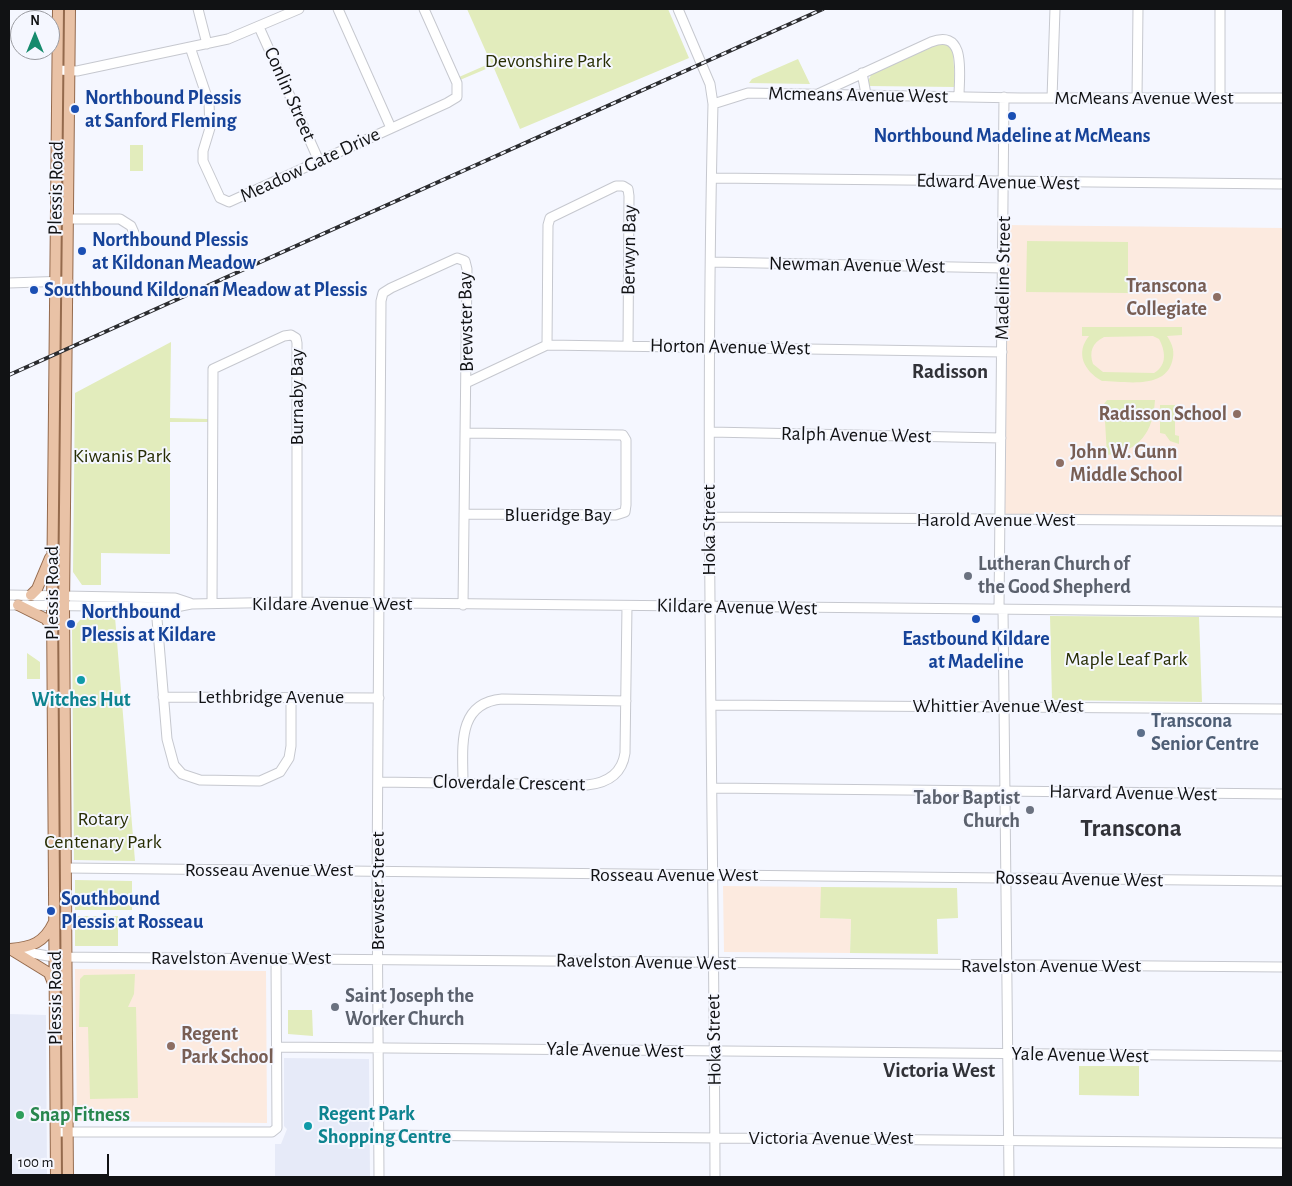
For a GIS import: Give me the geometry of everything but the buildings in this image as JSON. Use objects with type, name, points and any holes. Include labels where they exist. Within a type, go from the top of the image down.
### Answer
[{"type":"main road","name":"Plessis Road","points":[[56,1177],[52,552],[58,9]]},
{"type":"main road","name":"Plessis Road","points":[[68,1177],[64,601],[70,9]]},
{"type":"main road","points":[[31,595],[37,589],[52,552]]},
{"type":"main road","points":[[14,605],[46,619],[52,628]]},
{"type":"main road","points":[[9,949],[29,947],[40,942],[50,932],[55,921]]},
{"type":"main road","points":[[9,949],[49,973],[54,985]]},
{"type":"street","points":[[198,9],[208,44]]},
{"type":"street","points":[[58,70],[69,71],[208,44],[259,27],[299,9]]},
{"type":"street","points":[[338,9],[391,128]]},
{"type":"street","name":"Meadow Gate Drive","points":[[190,47],[209,103],[210,128],[203,151],[203,161],[223,201],[233,201],[457,97],[459,92],[457,83],[424,9]]},
{"type":"street","name":"Hoka Street","points":[[678,9],[710,84],[713,104],[709,607],[712,705],[715,1177]]},
{"type":"street","points":[[1052,98],[1055,9]]},
{"type":"street","points":[[1137,98],[1138,9]]},
{"type":"street","points":[[1220,9],[1220,98]]},
{"type":"street","name":"Conlin Street","points":[[259,27],[319,161]]},
{"type":"street","points":[[818,94],[931,42],[945,39],[954,44],[958,51],[959,96]]},
{"type":"street","points":[[862,73],[866,94]]},
{"type":"street","name":"Mcmeans Avenue West","points":[[713,104],[748,93],[1004,97]]},
{"type":"street","name":"McMeans Avenue West","points":[[1004,97],[1283,98]]},
{"type":"street","name":"Madeline Street","points":[[1004,97],[1001,609],[1005,792],[1008,1177]]},
{"type":"street","name":"Edward Avenue West","points":[[712,178],[1283,184]]},
{"type":"street","name":"Berwyn Bay","points":[[547,345],[548,225],[550,218],[616,186],[623,186],[628,189],[629,196],[628,346]]},
{"type":"street","points":[[56,219],[120,219],[132,226],[135,235]]},
{"type":"street","name":"Brewster Bay","points":[[380,604],[381,301],[383,293],[391,288],[457,258],[465,261],[467,269],[463,605]]},
{"type":"street","name":"Newman Avenue West","points":[[712,262],[1003,268]]},
{"type":"street","points":[[9,283],[68,281]]},
{"type":"street","name":"Burnaby Bay","points":[[212,603],[213,369],[284,336],[291,335],[296,338],[297,343],[297,602]]},
{"type":"street","name":"Horton Avenue West","points":[[466,382],[547,345],[1002,352]]},
{"type":"street","name":"Ralph Avenue West","points":[[710,432],[1001,438]]},
{"type":"street","name":"Blueridge Bay","points":[[464,514],[616,515],[625,512],[626,505],[626,440],[623,435],[465,433]]},
{"type":"street","name":"Harold Avenue West","points":[[709,517],[1283,521]]},
{"type":"street","points":[[9,594],[31,595],[64,601]]},
{"type":"street","name":"Kildare Avenue West","points":[[64,601],[175,598],[191,604]]},
{"type":"street","points":[[14,605],[52,600]]},
{"type":"street","name":"Kildare Avenue West","points":[[64,601],[156,607],[212,603],[297,602],[1283,612]]},
{"type":"street","name":"Brewster Street","points":[[379,1177],[377,871],[380,604]]},
{"type":"street","name":"Cloverdale Crescent","points":[[378,782],[587,785],[610,778],[621,768],[624,761],[627,606]]},
{"type":"street","points":[[156,607],[167,739],[174,765],[182,774],[190,778],[212,781],[260,781],[280,772],[289,758],[291,746],[291,697]]},
{"type":"street","name":"Lethbridge Avenue","points":[[163,697],[379,698]]},
{"type":"street","points":[[463,783],[465,728],[472,714],[480,705],[491,700],[502,699],[626,701]]},
{"type":"street","name":"Whittier Avenue West","points":[[712,705],[1003,705],[1283,708]]},
{"type":"street","name":"Harvard Avenue West","points":[[712,788],[1283,794]]},
{"type":"street","name":"Rosseau Avenue West","points":[[66,868],[1283,881]]},
{"type":"street","name":"Ravelston Avenue West","points":[[9,949],[54,957],[1283,967]]},
{"type":"street","points":[[56,1132],[272,1132],[278,1124],[276,958]]},
{"type":"street","name":"Yale Avenue West","points":[[277,1047],[1283,1056]]},
{"type":"street","name":"Victoria Avenue West","points":[[379,1135],[1283,1142]]},
{"type":"shaded area","points":[[1004,225],[1283,228],[1283,521],[1001,520]]},
{"type":"shaded area","points":[[723,886],[821,887],[821,918],[851,919],[850,953],[724,952]]},
{"type":"shaded area","name":"Regent Park School","points":[[75,969],[266,971],[267,1123],[77,1121]]},
{"type":"shaded area","points":[[9,1014],[46,1015],[47,1177],[9,1177]]},
{"type":"shaded area","points":[[284,1058],[369,1059],[370,1177],[275,1177],[275,1144],[281,1144],[287,1129],[284,1126]]},
{"type":"green space","name":"Devonshire Park","points":[[467,9],[668,9],[689,58],[520,129],[493,66],[460,80],[459,77],[491,63]]},
{"type":"green space","points":[[937,44],[948,45],[953,49],[955,87],[869,86],[868,81],[871,75]]},
{"type":"green space","points":[[798,59],[810,84],[749,83],[752,79]]},
{"type":"green space","points":[[130,145],[143,145],[143,171],[130,171]]},
{"type":"green space","points":[[1027,241],[1128,242],[1128,293],[1026,292]]},
{"type":"green space","points":[[1082,327],[1182,327],[1182,335],[1167,336],[1173,352],[1172,362],[1168,371],[1161,377],[1142,382],[1102,381],[1096,377],[1086,367],[1082,355],[1085,342],[1089,336],[1082,336]],"holes":[[[1153,336],[1159,339],[1164,357],[1162,366],[1154,373],[1103,372],[1093,364],[1091,356],[1094,345],[1104,337]]]},
{"type":"green space","name":"Kiwanis Park","points":[[171,342],[170,418],[208,419],[208,422],[170,422],[170,554],[101,553],[101,585],[82,585],[73,572],[75,393]]},
{"type":"green space","points":[[1107,400],[1155,400],[1151,422],[1143,438],[1128,449],[1107,455],[1104,404]]},
{"type":"green space","points":[[1160,405],[1175,405],[1175,435],[1179,436],[1179,444],[1170,441],[1165,434],[1160,433]]},
{"type":"green space","name":"Maple Leaf Park","points":[[1050,616],[1199,617],[1202,702],[1052,700]]},
{"type":"green space","name":"Rotary Centenary Park","points":[[85,617],[115,617],[135,861],[74,860],[72,629]]},
{"type":"green space","points":[[27,653],[40,662],[40,679],[27,679]]},
{"type":"green space","name":"Rotary Centenary Park","points":[[75,880],[132,881],[132,910],[75,910]]},
{"type":"green space","points":[[821,887],[957,888],[958,918],[937,919],[938,954],[850,953],[851,919],[820,918]]},
{"type":"green space","points":[[75,916],[118,916],[118,946],[75,946]]},
{"type":"green space","points":[[135,974],[134,994],[128,1007],[136,1007],[138,1098],[90,1099],[88,1027],[79,1027],[80,979],[84,975]]},
{"type":"green space","points":[[288,1010],[312,1010],[313,1036],[288,1034]]},
{"type":"green space","points":[[1079,1066],[1139,1066],[1139,1096],[1079,1095]]},
{"type":"railway","points":[[9,375],[823,9]]},
{"type":"place","name":"Northbound Plessis at Sanford Fleming","points":[[75,109]]},
{"type":"place","name":"Northbound Madeline at McMeans","points":[[1012,116]]},
{"type":"place","name":"Northbound Plessis at Kildonan Meadow","points":[[82,251]]},
{"type":"place","name":"Southbound Kildonan Meadow at Plessis","points":[[34,290]]},
{"type":"place","name":"Transcona Collegiate","points":[[1217,297]]},
{"type":"place","name":"Radisson School","points":[[1237,414]]},
{"type":"place","name":"John W. Gunn Middle School","points":[[1060,463]]},
{"type":"place","name":"Lutheran Church of the Good Shepherd","points":[[968,576]]},
{"type":"place","name":"Eastbound Kildare at Madeline","points":[[976,619]]},
{"type":"place","name":"Northbound Plessis at Kildare","points":[[71,624]]},
{"type":"place","name":"Witches Hut","points":[[81,680]]},
{"type":"place","name":"Transcona Senior Centre","points":[[1141,733]]},
{"type":"place","name":"Tabor Baptist Church","points":[[1030,810]]},
{"type":"place","name":"Southbound Plessis at Rosseau","points":[[51,911]]},
{"type":"place","name":"Saint Joseph the Worker Church","points":[[335,1007]]},
{"type":"place","name":"Regent Park School","points":[[171,1046]]},
{"type":"place","name":"Snap Fitness","points":[[20,1115]]},
{"type":"place","name":"Regent Park Shopping Centre","points":[[308,1126]]},
{"type":"district","name":"Radisson","points":[[950,372]]},
{"type":"district","name":"Transcona","points":[[1131,828]]},
{"type":"district","name":"Victoria West","points":[[939,1071]]}]
